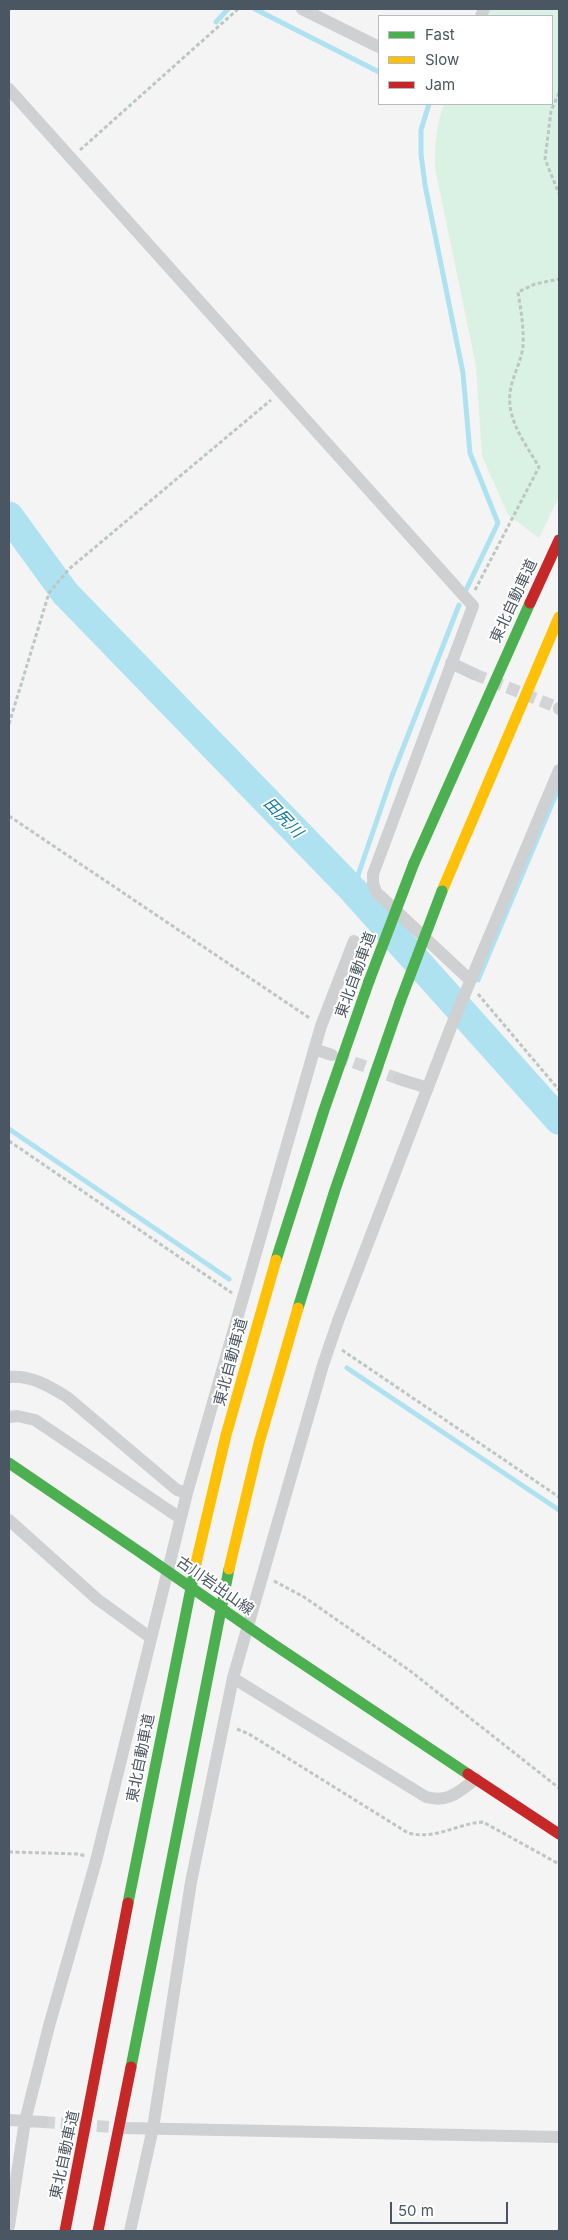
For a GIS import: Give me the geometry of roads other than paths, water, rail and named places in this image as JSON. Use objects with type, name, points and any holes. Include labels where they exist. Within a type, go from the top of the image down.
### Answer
[{"type":"main road","name":"東北自動車道","points":[[65,2231],[92,2103],[178,1643],[211,1497],[280,1240],[323,1110],[414,863],[477,718],[559,540]]},
{"type":"main road","points":[[98,2231],[212,1649],[243,1506],[278,1375],[357,1122],[400,1002],[442,891],[559,617]]},
{"type":"main road","name":"古川岩出山線","points":[[9,1463],[270,1642],[559,1834]]},
{"type":"street","points":[[302,9],[378,47]]},
{"type":"street","points":[[9,90],[473,606],[373,874],[376,892],[468,985]]},
{"type":"street","points":[[451,663],[474,674]]},
{"type":"street","points":[[130,2231],[153,2128],[191,1882],[222,1722],[262,1576],[331,1342],[451,1027],[559,770]]},
{"type":"street","points":[[9,2226],[25,2121],[49,2026],[96,1861],[180,1518],[241,1299],[314,1049],[354,941]]},
{"type":"street","points":[[314,1049],[332,1055]]},
{"type":"street","points":[[399,1079],[428,1088]]},
{"type":"street","points":[[9,1377],[28,1378],[48,1385],[67,1397],[177,1490],[187,1493]]},
{"type":"street","points":[[9,1417],[17,1416],[35,1420],[180,1518]]},
{"type":"street","points":[[9,1520],[97,1599],[150,1638]]},
{"type":"street","points":[[233,1678],[426,1797],[437,1800],[449,1798],[476,1779]]},
{"type":"street","points":[[9,2120],[43,2122]]},
{"type":"street","points":[[124,2128],[559,2137]]},
{"type":"waterway","points":[[216,22],[228,9]]},
{"type":"waterway","points":[[255,9],[378,71]]},
{"type":"waterway","points":[[429,105],[421,130],[421,154],[425,185],[463,373],[470,453],[498,523],[466,590]]},
{"type":"waterway","name":"田尻川","points":[[9,516],[65,593],[353,890],[559,1120]]},
{"type":"waterway","points":[[353,890],[392,776],[459,605]]},
{"type":"waterway","points":[[478,980],[559,787]]},
{"type":"waterway","name":"田尻川","points":[[463,1015],[467,1006]]},
{"type":"waterway","points":[[9,1129],[229,1279]]},
{"type":"waterway","points":[[347,1368],[559,1510]]},
{"type":"tunnel","points":[[474,674],[559,708]]},
{"type":"tunnel","points":[[337,1056],[399,1079]]},
{"type":"tunnel","points":[[43,2122],[124,2128]]}]
